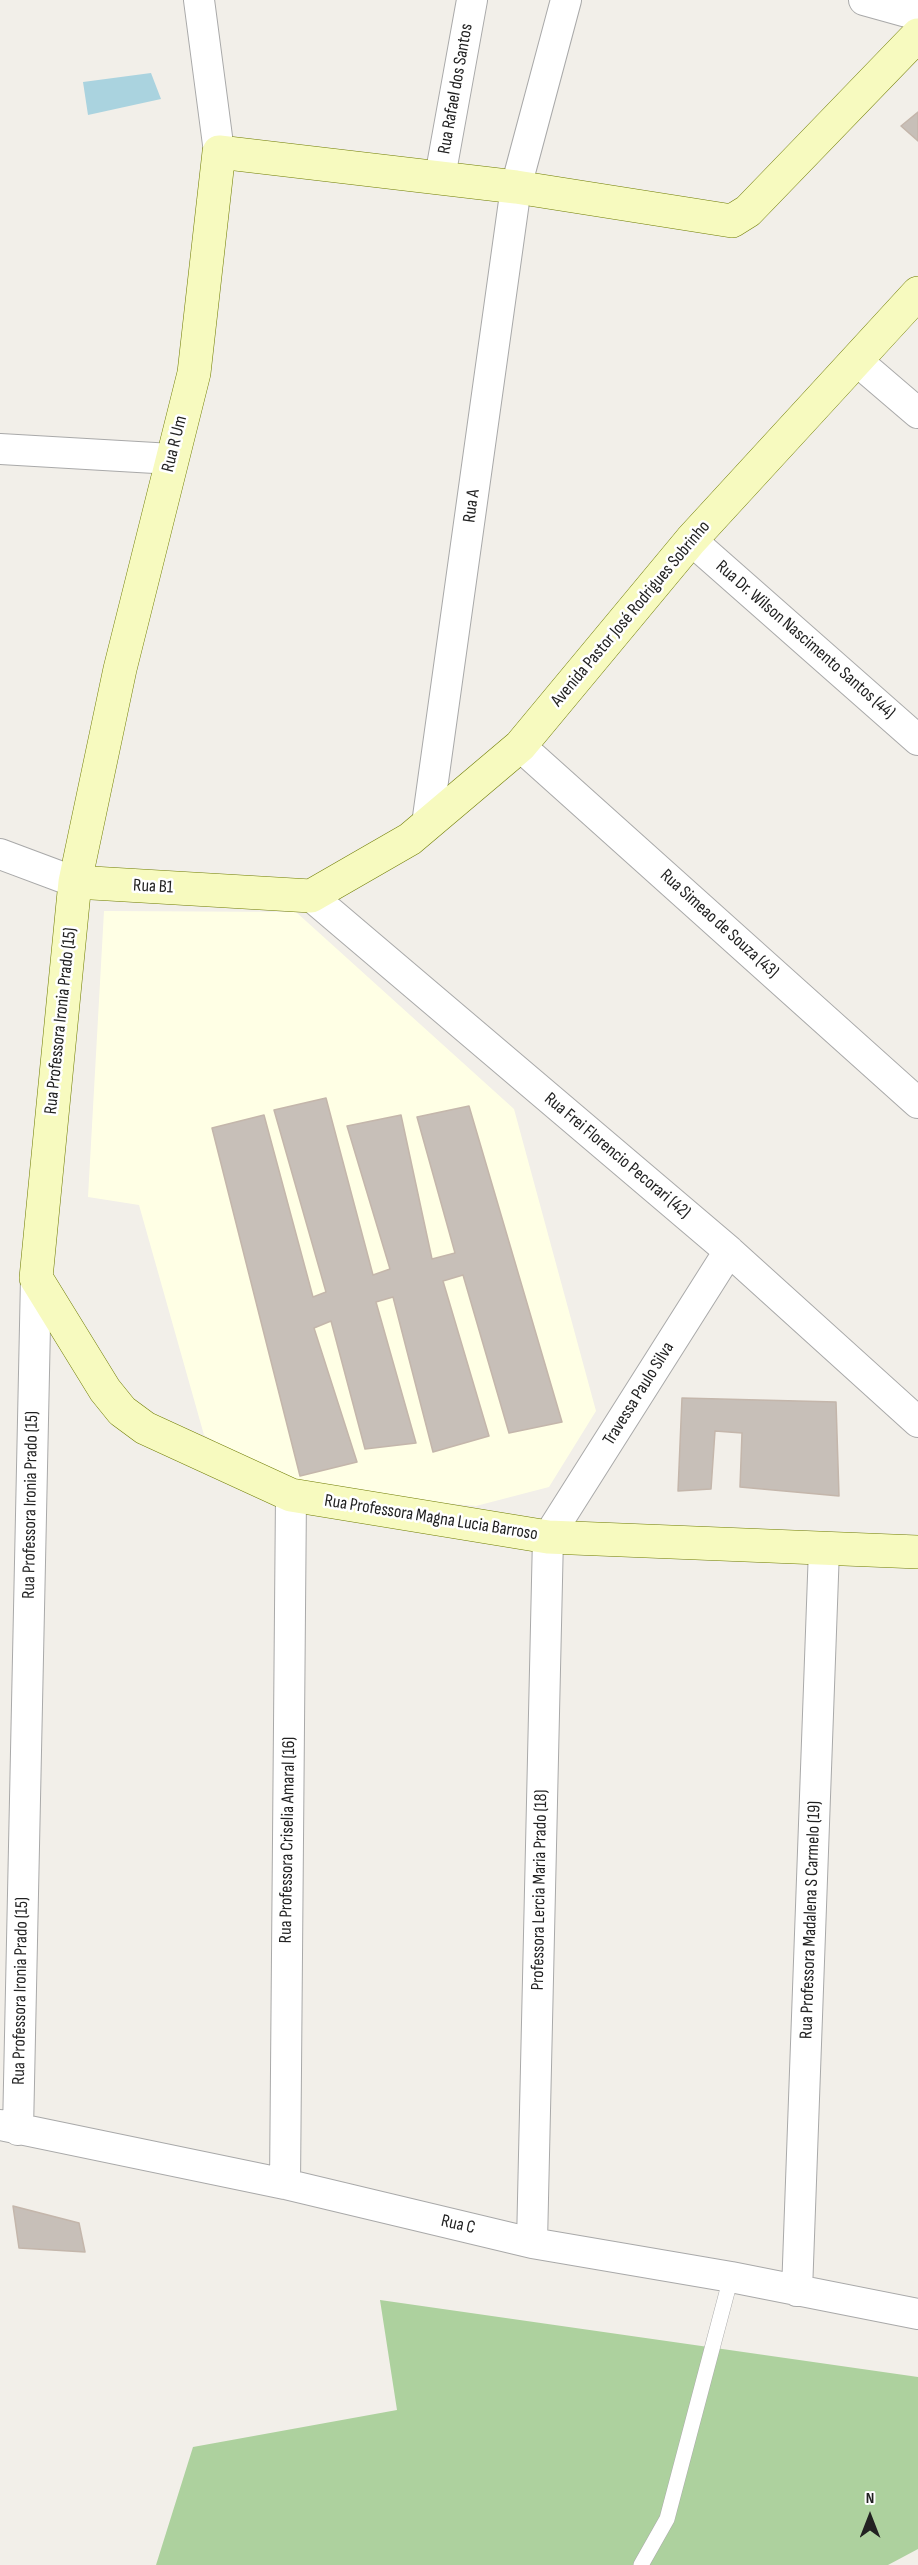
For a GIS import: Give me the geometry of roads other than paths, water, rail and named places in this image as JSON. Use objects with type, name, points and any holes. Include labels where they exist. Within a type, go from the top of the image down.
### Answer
[{"type":"street","name":"Rua R Um","points":[[75,882],[120,669],[194,373],[198,346],[219,152],[199,0]]},
{"type":"street","name":"Rua Rafael dos Santos","points":[[440,177],[472,0]]},
{"type":"street","name":"Rua A","points":[[427,824],[516,187],[566,0]]},
{"type":"street","points":[[864,0],[918,15]]},
{"type":"street","points":[[219,152],[516,187],[732,221],[748,211],[918,35]]},
{"type":"street","name":"Avenida Pastor José Rodrigues Sobrinho","points":[[311,896],[410,839],[520,746],[691,540],[918,293]]},
{"type":"street","points":[[856,360],[918,413]]},
{"type":"street","points":[[0,449],[171,459]]},
{"type":"street","name":"Rua Dr. Wilson Nascimento Santos (44)","points":[[691,540],[918,740]]},
{"type":"street","name":"Rua Simeao de Souza (43)","points":[[520,746],[918,1103]]},
{"type":"street","name":"Rua B1","points":[[0,854],[75,882],[311,896]]},
{"type":"street","name":"Rua Professora Ironia Prado (15)","points":[[9,2128],[36,1278],[75,882]]},
{"type":"street","name":"Rua Frei Florencio Pecorari (42)","points":[[311,896],[729,1251],[918,1422]]},
{"type":"street","name":"Travessa Paulo Silva","points":[[548,1537],[729,1251]]},
{"type":"street","name":"Rua Professora Magna Lucia Barroso","points":[[36,1278],[105,1390],[122,1411],[145,1428],[291,1495],[548,1537],[918,1552]]},
{"type":"street","name":"Rua Professora Criselia Amaral (16)","points":[[285,2184],[291,1495]]},
{"type":"street","name":"Professora Lercia Maria Prado (18)","points":[[532,2243],[548,1537]]},
{"type":"street","name":"Rua Professora Madalena S Carmelo (19)","points":[[797,2291],[824,1549]]},
{"type":"street","name":"Rua C","points":[[9,2128],[285,2184],[532,2243],[731,2277],[918,2314]]},
{"type":"lane","points":[[641,2565],[667,2519],[731,2277]]},
{"type":"water","points":[[151,73],[161,99],[88,115],[83,82]]}]
